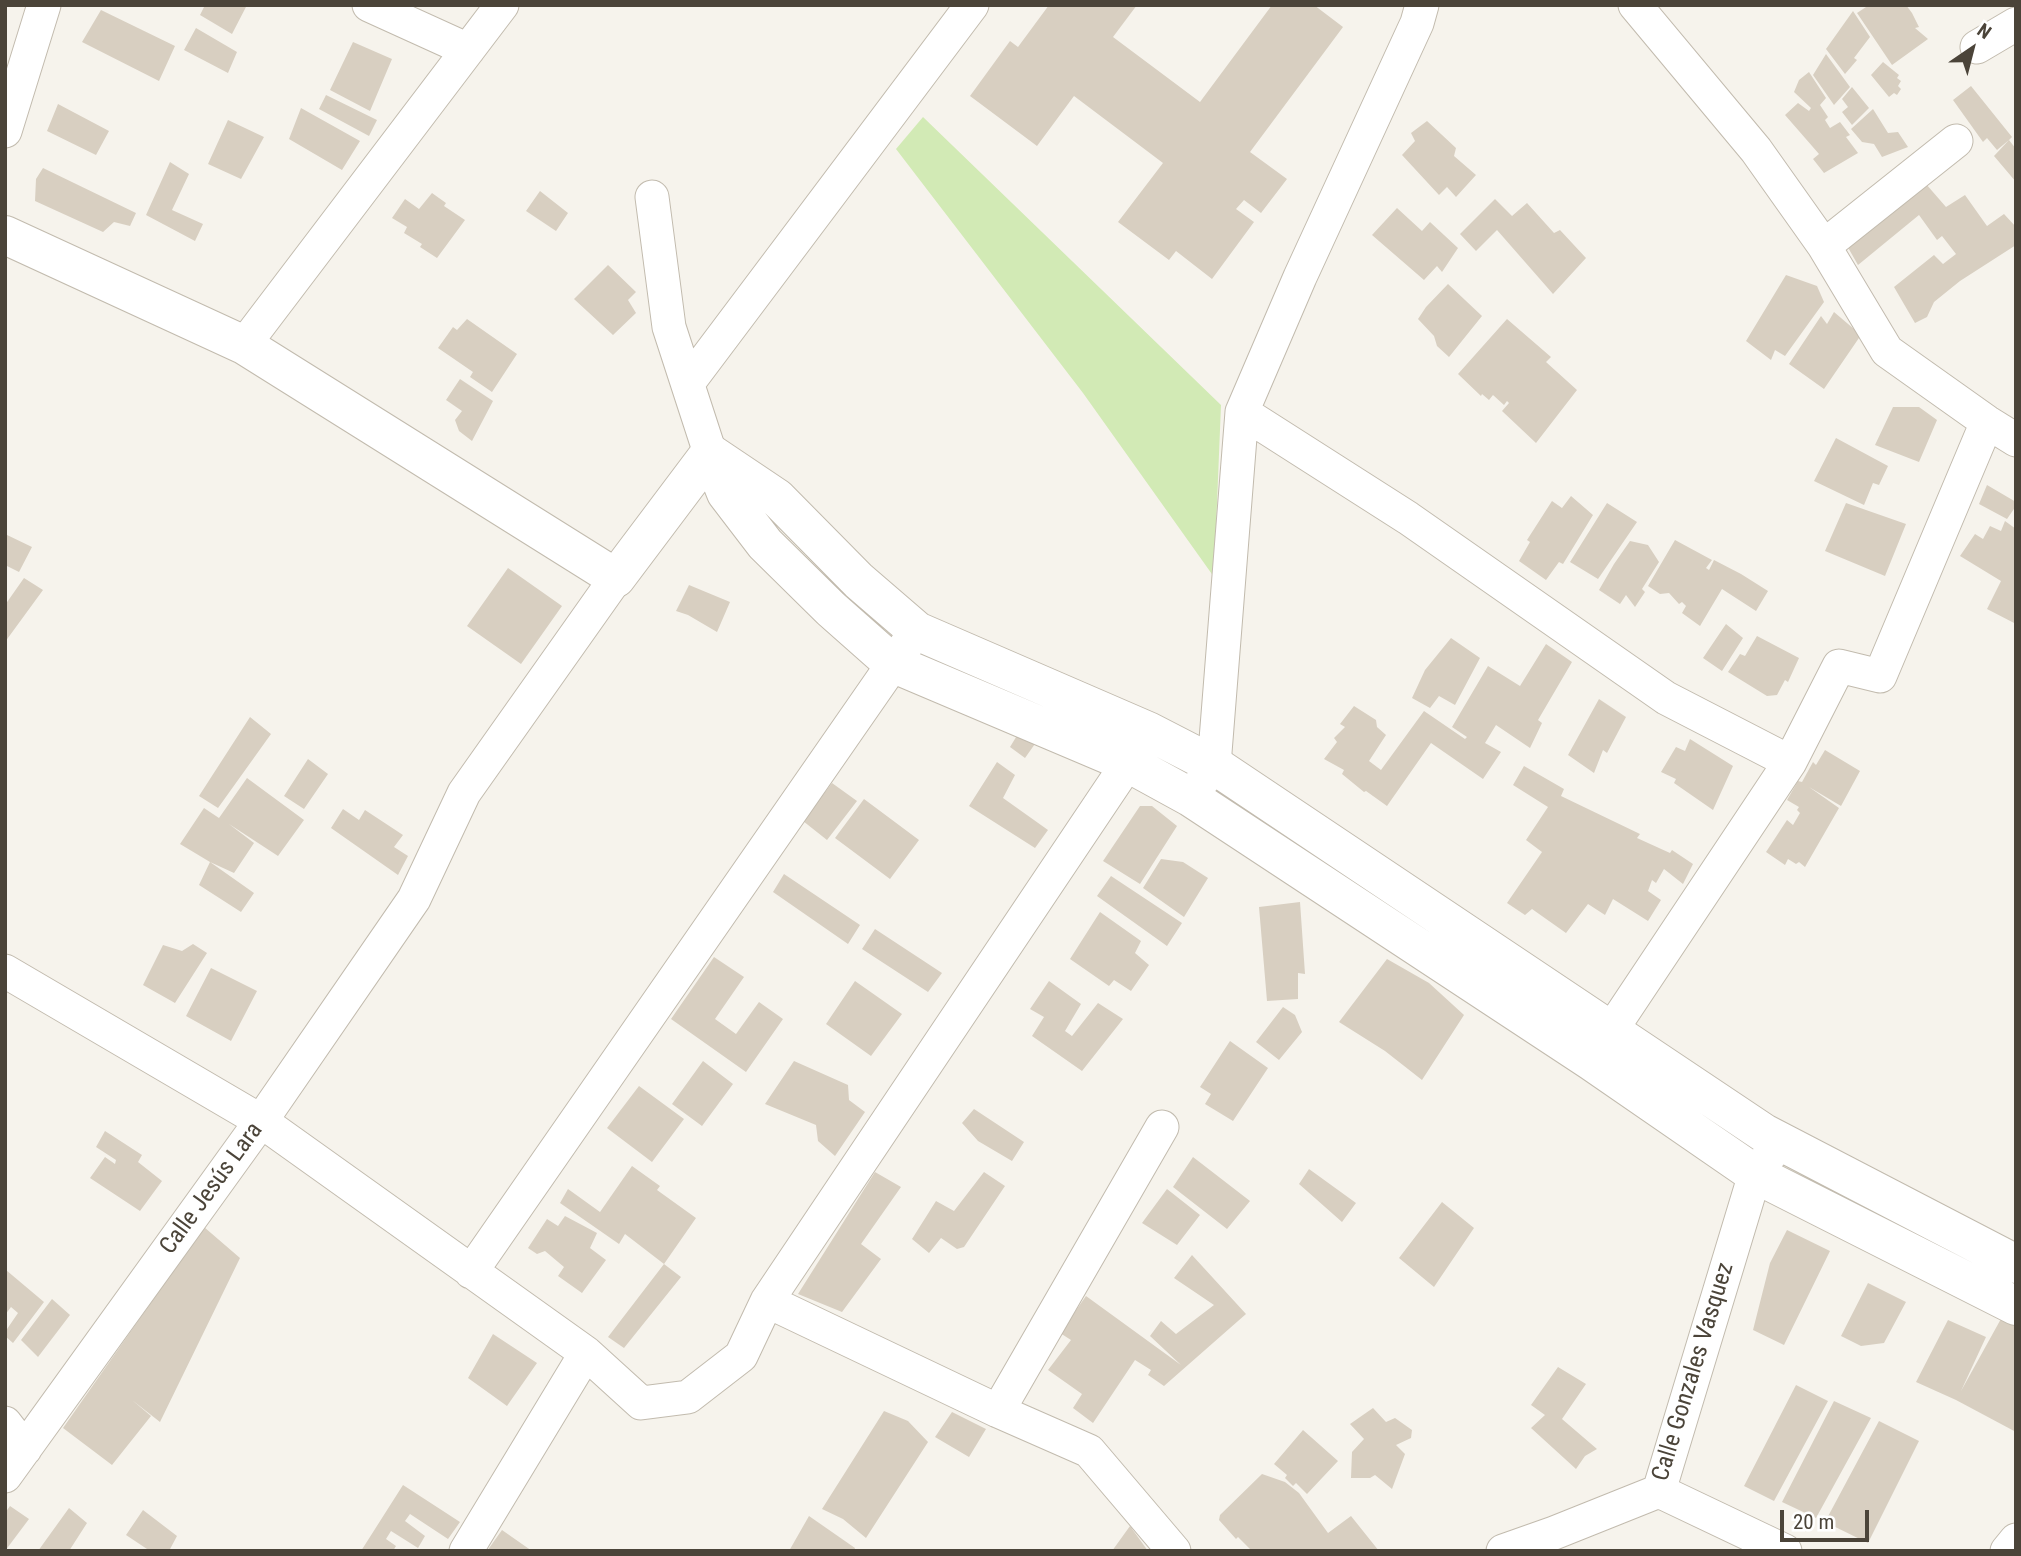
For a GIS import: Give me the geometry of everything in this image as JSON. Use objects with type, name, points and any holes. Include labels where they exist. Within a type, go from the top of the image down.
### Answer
[{"type":"street","points":[[5,131],[44,5]]},
{"type":"street","points":[[369,5],[468,50]]},
{"type":"street","points":[[244,345],[502,5]]},
{"type":"street","points":[[688,383],[972,5]]},
{"type":"street","points":[[1635,5],[1756,150],[1824,246],[1887,351],[2016,440]]},
{"type":"street","points":[[1190,797],[1214,765],[1242,412],[1417,10]]},
{"type":"street","points":[[1977,47],[2016,24]]},
{"type":"street","points":[[1824,246],[1956,141]]},
{"type":"street","points":[[652,197],[669,327],[710,453],[726,493],[765,544],[831,609],[892,663],[1128,763],[1190,797],[1601,1046],[2016,1264]]},
{"type":"street","points":[[5,235],[244,345],[616,578],[710,453]]},
{"type":"street","points":[[1242,412],[1408,518],[1666,698],[1790,762]]},
{"type":"street","points":[[1601,1046],[1790,762],[1839,666],[1880,676],[1987,422]]},
{"type":"street","points":[[710,453],[777,498],[859,581],[917,631],[1148,731],[1214,765],[1601,1046],[1755,1174],[2016,1306]]},
{"type":"street","name":"Calle Jesús Lara","points":[[5,1476],[261,1121],[414,899],[464,793],[616,578]]},
{"type":"street","points":[[471,1272],[892,663],[917,631]]},
{"type":"street","points":[[5,971],[261,1121],[586,1353],[641,1403],[688,1397],[741,1356],[767,1301],[1148,731]]},
{"type":"street","points":[[998,1411],[1161,1128]]},
{"type":"street","name":"Calle Gonzales Vasquez","points":[[1503,1551],[1659,1490],[1755,1174],[1780,1142]]},
{"type":"street","points":[[767,1301],[998,1411],[1089,1451],[1174,1551]]},
{"type":"street","points":[[466,1551],[586,1353]]},
{"type":"street","points":[[5,1423],[25,1449]]},
{"type":"street","points":[[1659,1490],[1785,1551]]},
{"type":"street","points":[[2007,1551],[2016,1540]]},
{"type":"green space","points":[[923,117],[1221,405],[1214,577],[1083,393],[896,149]]},
{"type":"building","points":[[205,5],[247,5],[232,34],[200,15]]},
{"type":"building","points":[[1049,5],[1137,5],[1113,37],[1200,102],[1272,5],[1314,5],[1343,27],[1250,152],[1287,179],[1261,213],[1244,200],[1236,209],[1254,222],[1212,279],[1176,251],[1169,260],[1118,222],[1163,163],[1074,96],[1037,146],[970,96],[1010,41],[1018,47]]},
{"type":"building","points":[[1869,5],[1906,5],[1919,27],[1915,28],[1928,39],[1892,65],[1857,13]]},
{"type":"building","points":[[101,10],[175,46],[159,81],[82,42]]},
{"type":"building","points":[[1853,11],[1870,37],[1854,58],[1857,60],[1845,74],[1826,49]]},
{"type":"building","points":[[196,28],[237,52],[228,73],[184,50]]},
{"type":"building","points":[[353,42],[392,59],[370,111],[330,90]]},
{"type":"building","points":[[1826,54],[1850,87],[1834,105],[1813,75]]},
{"type":"building","points":[[1883,62],[1899,75],[1897,78],[1901,81],[1898,86],[1901,89],[1897,95],[1894,93],[1889,97],[1871,75]]},
{"type":"building","points":[[1809,72],[1826,98],[1820,105],[1828,117],[1825,120],[1830,128],[1840,122],[1850,135],[1846,137],[1858,153],[1824,173],[1813,159],[1819,154],[1785,115],[1798,103],[1809,111],[1811,108],[1794,92],[1799,80]]},
{"type":"building","points":[[1971,86],[2012,137],[1997,150],[1987,138],[1983,142],[1953,100]]},
{"type":"building","points":[[1852,87],[1869,108],[1852,125],[1842,112],[1848,107],[1842,99]]},
{"type":"building","points":[[326,95],[377,120],[369,136],[319,109]]},
{"type":"building","points":[[58,104],[109,131],[96,155],[47,131]]},
{"type":"building","points":[[301,108],[360,141],[342,170],[289,139]]},
{"type":"building","points":[[1873,109],[1888,133],[1898,132],[1908,147],[1882,157],[1874,144],[1862,142],[1851,129]]},
{"type":"building","points":[[228,120],[264,137],[241,179],[208,164]]},
{"type":"building","points":[[1427,121],[1456,148],[1454,156],[1476,175],[1456,197],[1447,187],[1439,195],[1402,155],[1415,141],[1411,133]]},
{"type":"building","points":[[2009,140],[2016,149],[2016,182],[1994,156]]},
{"type":"building","points":[[170,162],[189,174],[172,210],[203,224],[195,241],[146,215]]},
{"type":"building","points":[[43,168],[136,213],[130,226],[114,222],[103,232],[35,201],[36,179]]},
{"type":"building","points":[[1926,184],[1946,207],[1965,195],[1987,226],[2004,214],[2016,227],[2016,245],[1960,281],[1934,302],[1927,317],[1915,323],[1894,287],[1934,255],[1943,264],[1956,254],[1942,236],[1937,240],[1919,215],[1858,265],[1846,244]]},
{"type":"building","points":[[540,191],[568,213],[556,231],[526,211]]},
{"type":"building","points":[[432,193],[446,203],[444,206],[465,220],[437,258],[420,247],[422,244],[404,233],[407,227],[392,218],[405,199],[419,209]]},
{"type":"building","points":[[1495,199],[1512,216],[1527,203],[1554,233],[1560,230],[1586,258],[1553,294],[1497,230],[1476,251],[1460,234]]},
{"type":"building","points":[[1397,208],[1422,231],[1430,222],[1458,248],[1442,272],[1437,266],[1424,280],[1372,235]]},
{"type":"building","points":[[608,265],[636,292],[628,300],[636,313],[613,335],[574,299]]},
{"type":"building","points":[[1786,275],[1817,286],[1824,302],[1785,356],[1775,350],[1771,360],[1746,341]]},
{"type":"building","points":[[1448,284],[1482,316],[1449,357],[1437,346],[1434,336],[1418,319]]},
{"type":"building","points":[[1834,312],[1861,335],[1824,389],[1789,364],[1821,316],[1827,324]]},
{"type":"building","points":[[467,319],[517,354],[492,392],[470,377],[473,372],[438,348],[453,327],[457,330]]},
{"type":"building","points":[[1507,319],[1551,357],[1546,362],[1577,390],[1536,443],[1502,411],[1509,403],[1507,401],[1504,405],[1493,395],[1489,400],[1482,394],[1481,396],[1458,374]]},
{"type":"building","points":[[460,379],[493,401],[472,441],[459,431],[455,420],[462,411],[446,400]]},
{"type":"building","points":[[1893,407],[1919,407],[1937,420],[1919,462],[1875,445]]},
{"type":"building","points":[[1836,438],[1888,466],[1879,485],[1873,483],[1864,505],[1814,481]]},
{"type":"building","points":[[1987,485],[2016,502],[2007,519],[1979,504]]},
{"type":"building","points":[[1571,496],[1593,515],[1563,564],[1559,562],[1546,580],[1519,561],[1530,542],[1527,540],[1552,501],[1562,508]]},
{"type":"building","points":[[1607,503],[1637,522],[1598,579],[1570,562]]},
{"type":"building","points":[[1846,503],[1906,524],[1885,576],[1825,551]]},
{"type":"building","points":[[2005,521],[2016,529],[2016,624],[1987,609],[2001,581],[1960,556],[1975,534],[1983,539],[1990,526],[2001,531]]},
{"type":"building","points":[[5,534],[32,547],[19,572],[5,565]]},
{"type":"building","points":[[1675,540],[1712,560],[1706,568],[1709,570],[1714,560],[1768,591],[1756,611],[1722,589],[1700,626],[1682,613],[1686,606],[1682,602],[1679,604],[1669,593],[1660,594],[1648,586]]},
{"type":"building","points":[[1630,541],[1648,545],[1659,562],[1642,589],[1645,592],[1635,607],[1626,595],[1620,604],[1599,590]]},
{"type":"building","points":[[508,568],[562,606],[521,664],[467,626]]},
{"type":"building","points":[[24,578],[43,590],[5,642],[5,605]]},
{"type":"building","points":[[689,585],[730,602],[717,632],[676,611]]},
{"type":"building","points":[[1726,624],[1743,638],[1722,671],[1703,658]]},
{"type":"building","points":[[1757,636],[1799,658],[1788,682],[1785,680],[1777,695],[1767,696],[1728,672],[1740,654],[1745,656]]},
{"type":"building","points":[[1451,638],[1480,658],[1455,705],[1439,696],[1430,708],[1412,698],[1425,670]]},
{"type":"building","points":[[1546,644],[1572,662],[1538,720],[1542,723],[1530,748],[1496,725],[1485,743],[1501,752],[1483,779],[1431,743],[1387,806],[1342,774],[1344,770],[1324,759],[1337,742],[1334,738],[1345,727],[1340,724],[1354,706],[1376,720],[1377,727],[1386,735],[1369,761],[1381,770],[1424,711],[1465,739],[1467,737],[1452,727],[1488,666],[1520,686]]},
{"type":"building","points":[[1599,699],[1626,717],[1607,753],[1603,750],[1594,773],[1568,755]]},
{"type":"building","points":[[250,717],[271,734],[218,808],[199,796]]},
{"type":"building","points":[[1021,729],[1037,741],[1025,758],[1010,747]]},
{"type":"building","points":[[1690,739],[1733,766],[1713,810],[1674,783],[1676,779],[1661,772],[1676,747],[1685,751]]},
{"type":"building","points":[[1825,750],[1860,771],[1841,806],[1809,787],[1839,808],[1805,867],[1788,859],[1785,865],[1766,852],[1787,820],[1793,825],[1800,813],[1797,810],[1799,807],[1787,800],[1798,781],[1802,782],[1813,762],[1816,765]]},
{"type":"building","points":[[308,759],[328,774],[304,809],[284,796]]},
{"type":"building","points":[[997,762],[1015,775],[1003,798],[1048,830],[1035,848],[969,806]]},
{"type":"building","points":[[1524,766],[1564,789],[1561,796],[1640,834],[1637,838],[1670,853],[1672,850],[1693,864],[1683,884],[1664,869],[1656,883],[1652,880],[1648,891],[1661,900],[1648,921],[1613,899],[1605,915],[1588,904],[1566,933],[1532,909],[1525,915],[1507,903],[1542,852],[1526,840],[1548,807],[1513,785]]},
{"type":"building","points":[[247,778],[304,820],[278,856],[229,824],[254,843],[234,873],[180,844],[204,808],[219,818]]},
{"type":"building","points":[[832,783],[857,801],[827,840],[803,821]]},
{"type":"building","points":[[864,799],[919,840],[890,879],[835,838]]},
{"type":"building","points":[[1140,806],[1152,806],[1177,826],[1140,884],[1103,861]]},
{"type":"building","points":[[343,809],[359,820],[365,810],[403,835],[394,847],[408,856],[398,875],[331,828]]},
{"type":"building","points":[[1161,859],[1183,862],[1208,878],[1184,917],[1143,888]]},
{"type":"building","points":[[210,862],[254,893],[241,912],[199,885]]},
{"type":"building","points":[[784,874],[860,925],[848,944],[773,892]]},
{"type":"building","points":[[1111,876],[1182,923],[1167,946],[1097,896]]},
{"type":"building","points":[[1300,902],[1305,974],[1298,973],[1298,999],[1267,1001],[1259,907]]},
{"type":"building","points":[[1100,912],[1141,941],[1135,953],[1149,965],[1131,991],[1114,980],[1109,986],[1070,959]]},
{"type":"building","points":[[875,929],[942,973],[928,992],[862,949]]},
{"type":"building","points":[[193,944],[207,953],[175,1003],[143,985],[163,945],[182,951]]},
{"type":"building","points":[[714,957],[744,977],[715,1019],[736,1034],[759,1002],[783,1019],[746,1072],[671,1019]]},
{"type":"building","points":[[1387,959],[1429,983],[1464,1015],[1422,1080],[1385,1051],[1339,1022]]},
{"type":"building","points":[[211,968],[257,991],[231,1041],[186,1016]]},
{"type":"building","points":[[855,981],[902,1014],[871,1056],[826,1024]]},
{"type":"building","points":[[1049,981],[1081,1004],[1065,1031],[1072,1036],[1098,1003],[1123,1019],[1082,1071],[1032,1036],[1044,1017],[1030,1009]]},
{"type":"building","points":[[1283,1007],[1295,1015],[1302,1032],[1279,1060],[1256,1042]]},
{"type":"building","points":[[1230,1041],[1268,1068],[1233,1121],[1205,1104],[1211,1094],[1200,1087]]},
{"type":"building","points":[[703,1061],[733,1084],[702,1126],[672,1104]]},
{"type":"building","points":[[794,1061],[848,1085],[849,1100],[865,1112],[835,1156],[818,1141],[816,1125],[765,1104]]},
{"type":"building","points":[[639,1086],[684,1119],[652,1162],[607,1128]]},
{"type":"building","points":[[974,1109],[1024,1142],[1012,1161],[978,1141],[962,1123]]},
{"type":"building","points":[[105,1131],[142,1155],[138,1162],[162,1181],[140,1211],[90,1178],[105,1157],[115,1164],[116,1160],[96,1147]]},
{"type":"building","points":[[1193,1157],[1250,1201],[1227,1229],[1173,1187]]},
{"type":"building","points":[[632,1166],[660,1186],[657,1190],[696,1218],[664,1264],[625,1234],[619,1244],[560,1203],[568,1189],[600,1212]]},
{"type":"building","points":[[1309,1169],[1356,1203],[1342,1222],[1299,1184]]},
{"type":"building","points":[[875,1172],[901,1187],[861,1244],[881,1259],[842,1312],[798,1294]]},
{"type":"building","points":[[984,1172],[1005,1186],[964,1247],[957,1249],[941,1238],[929,1253],[912,1239],[936,1201],[954,1211]]},
{"type":"building","points":[[1167,1189],[1200,1215],[1177,1245],[1142,1223]]},
{"type":"building","points":[[1442,1202],[1474,1228],[1434,1287],[1399,1258]]},
{"type":"building","points":[[565,1216],[597,1233],[590,1248],[606,1260],[582,1293],[558,1276],[564,1267],[545,1251],[537,1254],[528,1248],[547,1219],[558,1226]]},
{"type":"building","points":[[204,1227],[240,1258],[160,1422],[132,1400],[151,1416],[112,1465],[63,1428]]},
{"type":"building","points":[[1787,1230],[1830,1251],[1784,1345],[1753,1330],[1770,1263]]},
{"type":"building","points":[[1192,1255],[1246,1314],[1164,1386],[1148,1375],[1151,1370],[1135,1360],[1093,1423],[1073,1408],[1082,1394],[1048,1370],[1071,1340],[1060,1333],[1086,1296],[1181,1365],[1150,1336],[1161,1321],[1176,1334],[1214,1305],[1174,1278]]},
{"type":"building","points":[[664,1264],[681,1277],[624,1348],[608,1337]]},
{"type":"building","points":[[6,1270],[44,1302],[13,1343],[5,1336],[5,1332],[18,1313],[11,1307],[5,1315]]},
{"type":"building","points":[[1868,1283],[1906,1302],[1884,1343],[1861,1346],[1841,1336]]},
{"type":"building","points":[[52,1299],[70,1315],[38,1357],[21,1340]]},
{"type":"building","points":[[2002,1317],[2016,1324],[2016,1432],[1916,1382],[1948,1320],[1986,1337],[1961,1391]]},
{"type":"building","points":[[493,1334],[537,1363],[507,1406],[468,1378]]},
{"type":"building","points":[[1558,1367],[1586,1384],[1562,1419],[1597,1449],[1585,1456],[1576,1469],[1531,1428],[1545,1415],[1531,1405]]},
{"type":"building","points":[[1796,1385],[1828,1401],[1774,1501],[1744,1486]]},
{"type":"building","points":[[1834,1401],[1871,1418],[1816,1518],[1782,1502]]},
{"type":"building","points":[[1373,1408],[1386,1422],[1395,1418],[1412,1430],[1411,1438],[1396,1445],[1405,1454],[1392,1489],[1375,1475],[1370,1478],[1351,1478],[1352,1452],[1364,1439],[1350,1424]]},
{"type":"building","points":[[884,1411],[908,1421],[928,1442],[866,1538],[843,1519],[822,1509]]},
{"type":"building","points":[[952,1412],[986,1429],[969,1457],[935,1437]]},
{"type":"building","points":[[1879,1421],[1919,1441],[1868,1543],[1825,1522]]},
{"type":"building","points":[[1303,1430],[1338,1461],[1307,1494],[1296,1483],[1293,1486],[1285,1478],[1287,1475],[1274,1464]]},
{"type":"building","points":[[1262,1474],[1285,1482],[1299,1493],[1328,1533],[1351,1516],[1379,1551],[1252,1551],[1238,1537],[1236,1539],[1219,1520],[1220,1515]]},
{"type":"building","points":[[403,1485],[460,1522],[448,1539],[410,1514],[405,1521],[425,1536],[418,1548],[391,1531],[386,1539],[396,1546],[393,1551],[361,1551]]},
{"type":"building","points":[[10,1506],[29,1519],[5,1551],[5,1513]]},
{"type":"building","points":[[69,1508],[87,1523],[69,1551],[38,1551]]},
{"type":"building","points":[[143,1510],[177,1536],[169,1551],[150,1551],[126,1535]]},
{"type":"building","points":[[809,1516],[855,1548],[854,1551],[789,1551]]},
{"type":"building","points":[[1130,1526],[1148,1551],[1112,1551]]},
{"type":"building","points":[[502,1530],[532,1551],[487,1551]]}]
